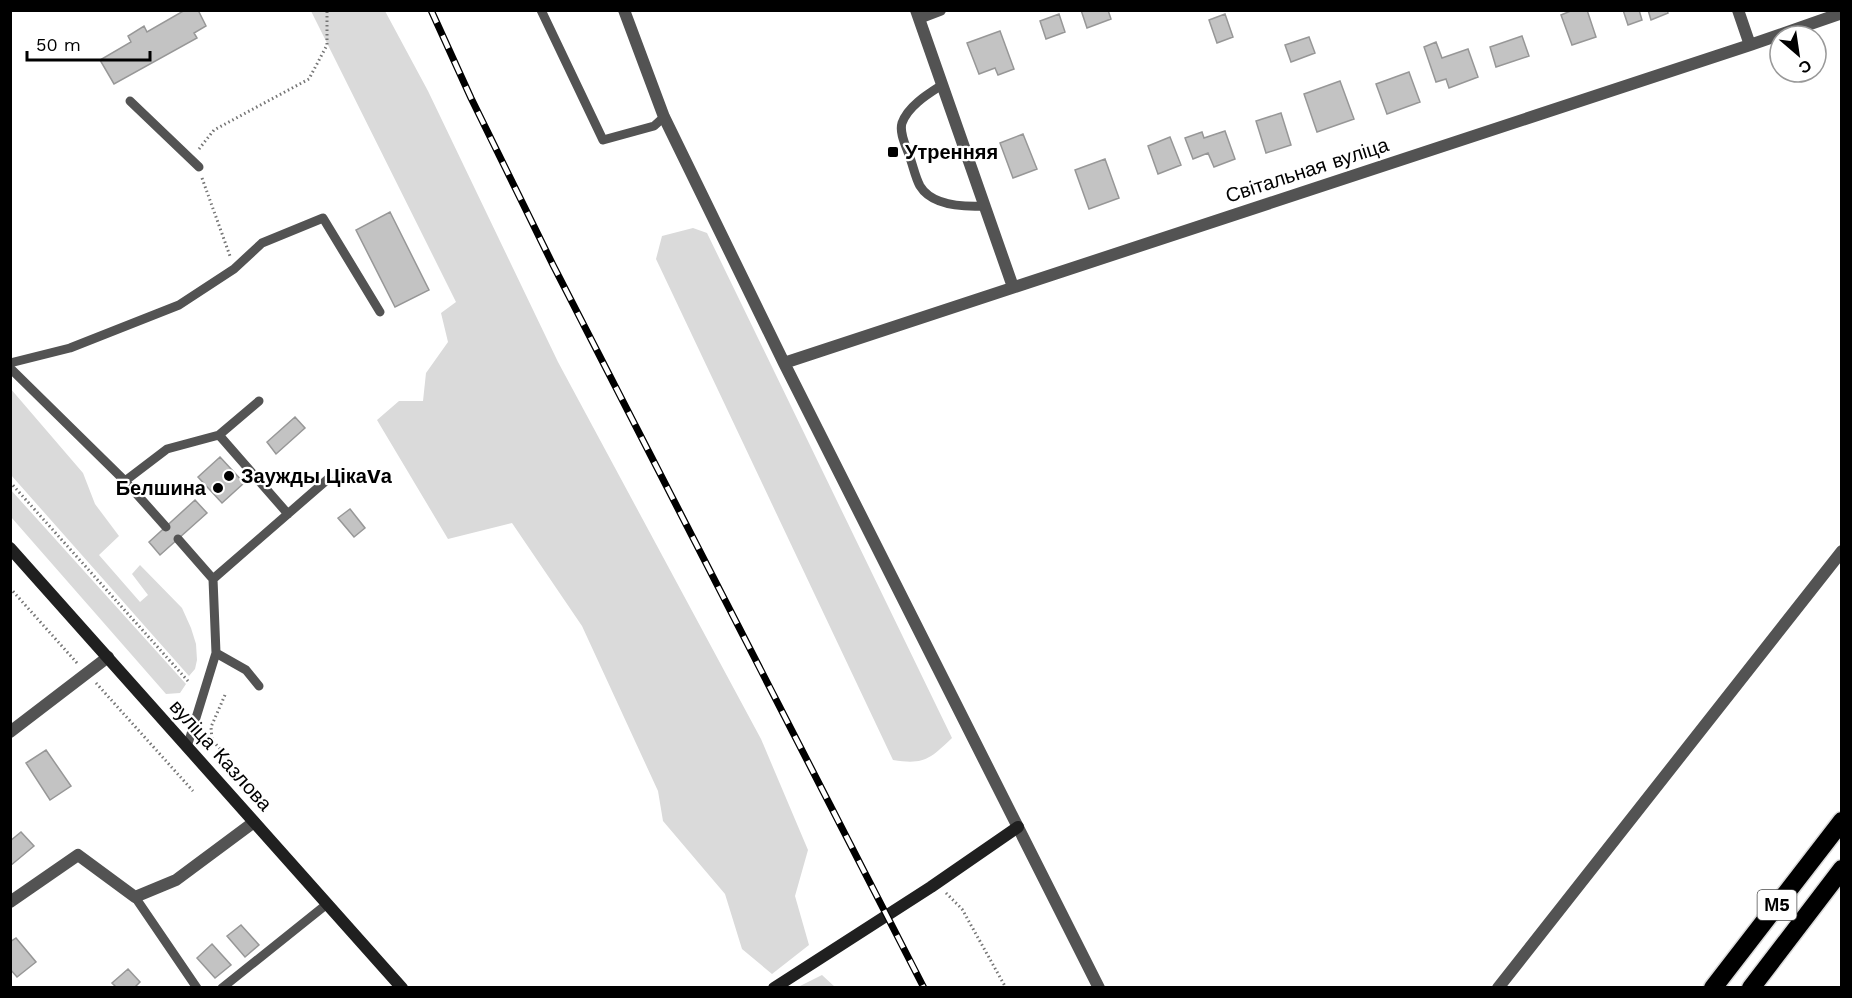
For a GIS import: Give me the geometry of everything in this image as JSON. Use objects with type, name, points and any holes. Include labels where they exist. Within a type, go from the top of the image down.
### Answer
[{"type":"highway","name":"М5","points":[[1713,987],[1842,821]]},
{"type":"highway","name":"М5","points":[[1751,987],[1842,869]]},
{"type":"main road","name":"вуліца Казлова","points":[[10,548],[402,987]]},
{"type":"main road","points":[[774,987],[1018,827]]},
{"type":"street","points":[[624,10],[664,117],[784,363],[1099,987]]},
{"type":"street","points":[[940,10],[917,14],[1013,287]]},
{"type":"street","points":[[1738,10],[1750,45]]},
{"type":"street","name":"Світальная вуліца","points":[[784,363],[1842,13]]},
{"type":"street","points":[[1498,987],[1842,551]]},
{"type":"street","points":[[10,732],[108,657]]},
{"type":"street","points":[[10,902],[78,855],[135,897],[176,880],[254,822]]},
{"type":"lane","points":[[541,10],[603,140],[654,126],[664,117]]},
{"type":"lane","points":[[942,85],[908,113],[901,127],[902,135],[920,185],[926,192],[949,204],[985,206]]},
{"type":"lane","points":[[129,101],[199,167]]},
{"type":"lane","points":[[166,526],[125,481],[10,365],[70,348],[179,305],[234,270],[262,243],[323,218],[380,312]]},
{"type":"lane","points":[[125,481],[167,449],[219,435],[259,401]]},
{"type":"lane","points":[[219,435],[288,514]]},
{"type":"lane","points":[[213,579],[328,479]]},
{"type":"lane","points":[[178,540],[213,579],[216,653],[187,747]]},
{"type":"lane","points":[[216,653],[246,670],[259,686]]},
{"type":"lane","points":[[135,897],[197,987]]},
{"type":"lane","points":[[222,987],[327,904]]},
{"type":"path","points":[[234,270],[196,152],[214,130],[309,79],[327,45],[327,10]]},
{"type":"path","points":[[10,482],[188,681]]},
{"type":"path","points":[[10,588],[194,791]]},
{"type":"path","points":[[225,695],[211,727],[212,740],[229,759]]},
{"type":"path","points":[[931,886],[941,888],[962,909],[1006,987]]},
{"type":"shaded area","points":[[311,11],[385,11],[428,91],[558,362],[761,739],[808,850],[795,896],[809,945],[772,974],[742,949],[725,894],[663,821],[658,791],[582,626],[512,523],[448,539],[377,420],[399,401],[423,401],[426,373],[448,342],[441,313],[456,302]]},
{"type":"shaded area","points":[[693,228],[707,233],[952,738],[926,759],[912,762],[893,760],[656,259],[662,236]]},
{"type":"shaded area","points":[[10,388],[83,473],[95,504],[119,536],[99,555],[140,602],[148,595],[132,574],[140,565],[182,608],[196,644],[197,660],[195,669],[189,676],[11,475]]},
{"type":"shaded area","points":[[10,489],[186,684],[180,693],[166,694],[11,517]]},
{"type":"shaded area","points":[[822,975],[835,987],[798,987]]},
{"type":"building","points":[[185,10],[198,10],[206,26],[194,33],[197,38],[114,84],[100,60],[131,42],[128,36],[144,26],[147,32]]},
{"type":"building","points":[[1081,10],[1108,10],[1111,19],[1087,28]]},
{"type":"building","points":[[1573,10],[1587,10],[1596,37],[1572,45],[1561,15]]},
{"type":"building","points":[[1623,10],[1639,10],[1642,20],[1628,25]]},
{"type":"building","points":[[1648,10],[1667,10],[1668,13],[1651,20]]},
{"type":"building","points":[[1059,14],[1065,32],[1046,39],[1040,21]]},
{"type":"building","points":[[1225,14],[1233,37],[1217,43],[1209,20]]},
{"type":"building","points":[[1000,31],[1014,69],[998,75],[995,68],[979,74],[967,43]]},
{"type":"building","points":[[1522,36],[1529,56],[1496,67],[1490,47]]},
{"type":"building","points":[[1309,37],[1315,53],[1291,62],[1285,45]]},
{"type":"building","points":[[1436,42],[1442,58],[1468,49],[1478,77],[1449,88],[1446,79],[1436,82],[1424,47]]},
{"type":"building","points":[[1409,72],[1420,102],[1387,114],[1376,84]]},
{"type":"building","points":[[1340,81],[1354,119],[1317,132],[1304,94]]},
{"type":"building","points":[[1281,113],[1291,145],[1266,153],[1256,121]]},
{"type":"building","points":[[1225,131],[1235,159],[1214,167],[1208,153],[1193,159],[1185,138],[1202,132],[1204,138]]},
{"type":"building","points":[[1023,134],[1037,169],[1013,178],[1000,143]]},
{"type":"building","points":[[1170,137],[1181,165],[1158,174],[1148,146]]},
{"type":"building","points":[[1105,159],[1119,198],[1089,209],[1075,170]]},
{"type":"building","points":[[390,212],[429,290],[395,307],[356,230]]},
{"type":"building","points":[[295,417],[305,428],[276,454],[267,442]]},
{"type":"building","points":[[220,457],[244,483],[222,503],[198,477]]},
{"type":"building","points":[[195,500],[207,513],[160,555],[149,542]]},
{"type":"building","points":[[350,509],[365,528],[354,537],[338,518]]},
{"type":"building","points":[[46,750],[71,786],[50,800],[26,763]]},
{"type":"building","points":[[21,832],[34,846],[10,866],[10,841]]},
{"type":"building","points":[[241,925],[259,945],[245,957],[227,936]]},
{"type":"building","points":[[16,938],[36,962],[17,977],[10,969],[10,942]]},
{"type":"building","points":[[212,944],[231,965],[215,978],[197,958]]},
{"type":"building","points":[[128,969],[140,982],[134,988],[117,988],[112,983]]},
{"type":"railway","points":[[431,10],[471,98],[553,265],[924,988]]},
{"type":"place","name":"Утренняя","points":[[893,152]]},
{"type":"place","name":"Заужды ЦікаVа","points":[[229,476]]},
{"type":"place","name":"Белшина","points":[[218,488]]}]
